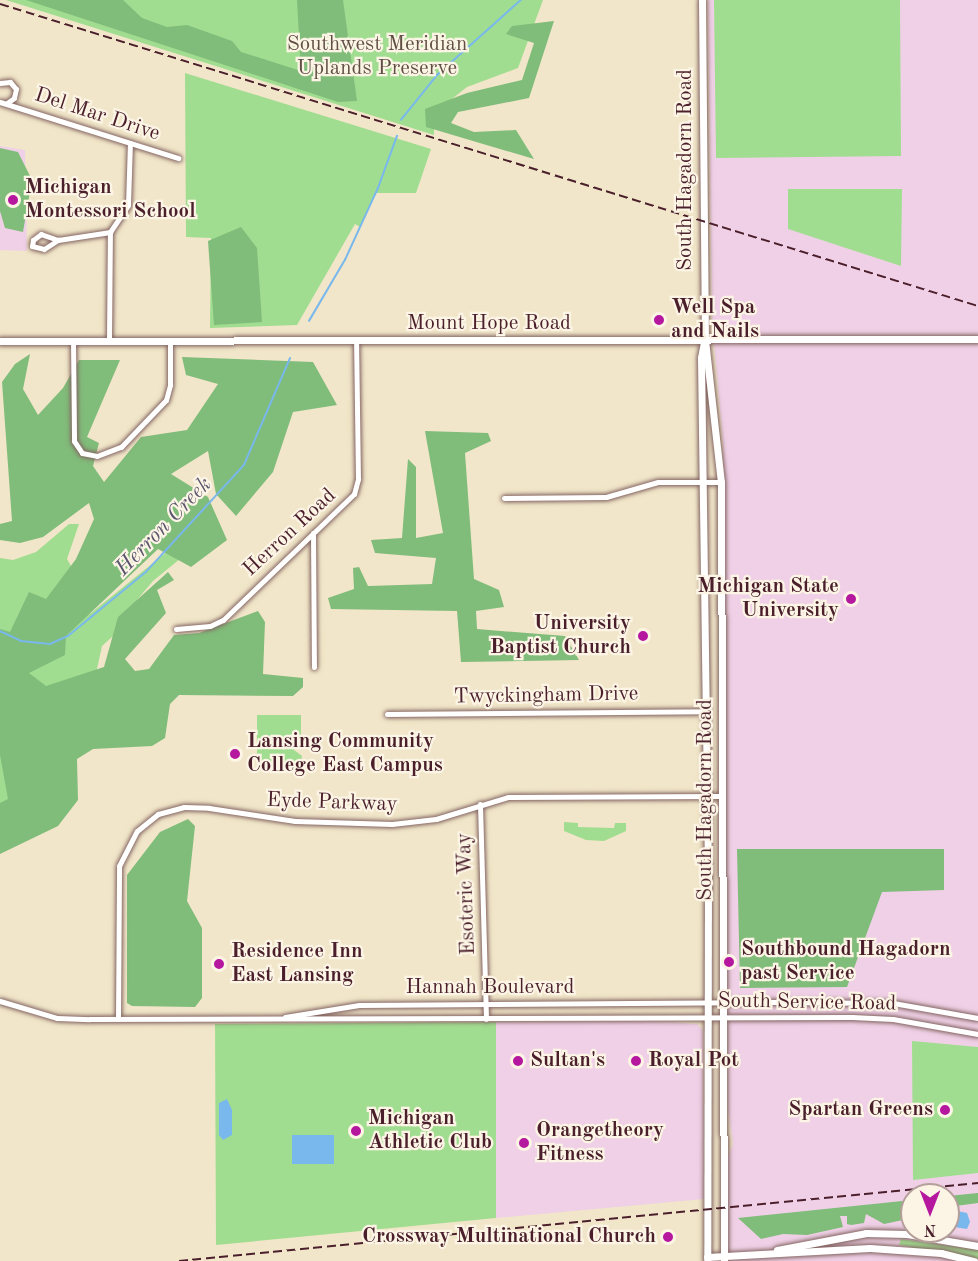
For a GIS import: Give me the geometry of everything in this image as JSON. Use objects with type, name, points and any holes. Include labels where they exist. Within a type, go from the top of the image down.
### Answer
[{"type":"street","name":"South Hagadorn Road","points":[[702,0],[705,340],[721,482],[724,1259]]},
{"type":"street","name":"Del Mar Drive","points":[[0,83],[10,82],[16,89],[14,98],[3,102]]},
{"type":"street","name":"Del Mar Drive","points":[[3,102],[178,158]]},
{"type":"street","points":[[109,340],[110,232],[128,205],[130,143]]},
{"type":"street","points":[[58,240],[110,232]]},
{"type":"street","name":"Mount Hope Road","points":[[0,341],[978,339]]},
{"type":"street","points":[[73,340],[74,441],[82,453],[94,456],[121,447],[166,400],[170,385],[170,340]]},
{"type":"street","name":"Herron Road","points":[[176,629],[210,626],[223,620],[352,497],[357,486],[356,340]]},
{"type":"street","name":"South Hagadorn Road","points":[[705,340],[701,358],[708,869],[707,1259]]},
{"type":"street","points":[[504,498],[606,496],[658,482],[721,482]]},
{"type":"street","points":[[313,534],[314,667]]},
{"type":"street","points":[[705,607],[716,604],[721,609]]},
{"type":"street","name":"Twyckingham Drive","points":[[387,714],[706,711]]},
{"type":"street","points":[[706,739],[715,743],[722,740]]},
{"type":"street","name":"Eyde Parkway","points":[[118,1019],[119,866],[137,831],[158,814],[184,807],[209,808],[296,821],[392,824],[436,819],[508,797],[723,796]]},
{"type":"street","name":"Esoteric Way","points":[[480,804],[486,1019]]},
{"type":"street","points":[[708,869],[717,870],[723,876]]},
{"type":"street","name":"Hannah Boulevard","points":[[0,1001],[57,1018],[707,1018]]},
{"type":"street","name":"Hannah Boulevard","points":[[275,1019],[359,1005],[707,1004],[893,1004],[978,1018]]},
{"type":"street","name":"South Service Road","points":[[707,1018],[893,1019],[978,1034]]},
{"type":"street","points":[[707,1259],[724,1259],[772,1252],[847,1234],[900,1233]]},
{"type":"street","points":[[890,1249],[892,1241],[900,1236]]},
{"type":"street","points":[[960,1243],[978,1246]]},
{"type":"street","points":[[772,1252],[890,1249],[974,1261]]},
{"type":"shaded area","name":"Michigan State University","points":[[708,0],[978,0],[978,1261],[727,1261],[727,1159],[733,1144],[728,1110],[723,443],[712,321]]},
{"type":"shaded area","name":"Michigan Montessori School","points":[[0,146],[25,150],[27,251],[0,250]]},
{"type":"shaded area","points":[[656,1021],[697,1024],[703,1030],[704,1199],[496,1218],[496,1022]]},
{"type":"green space","name":"Southwest Meridian Uplands Preserve","points":[[6,0],[543,0],[518,68],[467,87],[434,113],[434,135]]},
{"type":"green space","points":[[26,0],[123,0],[142,18],[167,27],[187,25],[232,41],[241,52],[301,71],[297,0],[343,0],[357,101],[338,102]]},
{"type":"green space","points":[[714,0],[900,0],[901,156],[716,158]]},
{"type":"green space","points":[[554,21],[529,98],[458,112],[451,123],[474,132],[516,130],[534,159],[426,127],[425,109],[467,93],[522,80],[534,43],[506,34],[512,26]]},
{"type":"green space","points":[[185,73],[431,149],[416,193],[376,193],[360,227],[355,224],[297,325],[210,328],[211,238],[186,237]]},
{"type":"green space","name":"Michigan Montessori School","points":[[0,148],[18,152],[32,180],[23,232],[5,228],[0,211]]},
{"type":"green space","points":[[788,189],[902,189],[901,266],[788,229]]},
{"type":"green space","points":[[241,227],[257,248],[262,322],[214,325],[208,241]]},
{"type":"green space","points":[[30,354],[23,389],[38,415],[63,388],[79,360],[120,360],[87,437],[99,443],[93,466],[104,482],[141,437],[187,430],[218,384],[186,375],[182,357],[313,362],[337,405],[293,412],[273,472],[236,516],[216,494],[208,451],[171,474],[208,497],[227,540],[191,567],[158,549],[66,636],[65,655],[29,673],[46,686],[104,667],[118,617],[168,572],[174,580],[157,590],[166,613],[125,659],[135,671],[149,669],[174,635],[199,633],[258,611],[265,622],[263,674],[303,678],[303,687],[293,696],[179,695],[170,704],[165,738],[152,746],[93,749],[77,759],[78,800],[58,826],[0,854],[0,803],[8,799],[0,755],[0,629],[10,632],[29,592],[46,599],[76,559],[94,519],[89,503],[43,537],[20,543],[0,540],[0,524],[12,521],[2,382],[15,364]]},
{"type":"green space","points":[[425,431],[488,433],[491,441],[465,453],[474,579],[499,590],[504,607],[476,611],[477,629],[565,636],[579,660],[461,662],[457,611],[331,609],[328,598],[354,589],[353,568],[359,567],[368,586],[432,584],[436,558],[375,553],[371,540],[402,538],[408,459],[416,467],[416,538],[443,533]]},
{"type":"green space","points":[[69,524],[79,524],[67,559],[74,571],[67,626],[91,613],[184,538],[192,549],[153,581],[137,600],[132,619],[102,646],[95,678],[19,807],[0,822],[0,558],[13,560],[36,552]]},
{"type":"green space","points":[[257,715],[301,715],[301,746],[294,746],[294,750],[302,756],[301,761],[291,767],[257,767]]},
{"type":"green space","points":[[188,819],[195,826],[187,901],[202,928],[202,998],[195,1007],[132,1006],[127,1003],[127,875],[160,832]]},
{"type":"green space","points":[[564,822],[578,823],[578,827],[614,828],[615,823],[626,823],[626,831],[604,841],[586,840],[564,831]]},
{"type":"green space","points":[[737,849],[944,849],[944,890],[882,892],[847,987],[740,988]]},
{"type":"green space","name":"Michigan Athletic Club","points":[[496,1022],[496,1218],[216,1245],[215,1024]]},
{"type":"green space","name":"Spartan Greens","points":[[912,1041],[978,1047],[978,1173],[913,1180]]},
{"type":"green space","points":[[978,1193],[978,1203],[960,1205],[960,1195]]},
{"type":"green space","points":[[900,1201],[900,1221],[884,1224],[866,1214],[864,1223],[851,1225],[847,1224],[847,1216],[840,1216],[843,1227],[807,1235],[783,1234],[761,1239],[738,1218]]},
{"type":"green space","points":[[900,1242],[929,1243],[978,1250],[978,1259],[899,1245]]},
{"type":"water","points":[[227,1099],[232,1110],[232,1135],[223,1140],[219,1135],[219,1103]]},
{"type":"water","points":[[292,1135],[334,1135],[334,1164],[292,1164]]},
{"type":"water","points":[[960,1212],[967,1213],[970,1222],[967,1229],[960,1228]]},
{"type":"waterway","name":"Herron Creek","points":[[401,120],[437,75],[521,0]]},
{"type":"waterway","name":"Herron Creek","points":[[309,321],[345,260],[378,188],[397,136]]},
{"type":"waterway","name":"Herron Creek","points":[[0,631],[21,641],[50,644],[68,636],[146,572],[244,465],[290,358]]},
{"type":"railway","points":[[0,4],[978,306]]},
{"type":"railway","points":[[179,1261],[978,1183]]},
{"type":"place","name":"Michigan Montessori School","points":[[13,200]]},
{"type":"place","name":"Well Spa and Nails","points":[[659,320]]},
{"type":"place","name":"Michigan State University","points":[[851,599]]},
{"type":"place","name":"University Baptist Church","points":[[643,636]]},
{"type":"place","name":"Lansing Community College East Campus","points":[[235,754]]},
{"type":"place","name":"Southbound Hagadorn past Service","points":[[729,962]]},
{"type":"place","name":"Residence Inn East Lansing","points":[[219,964]]},
{"type":"place","name":"Sultan's","points":[[518,1061]]},
{"type":"place","name":"Royal Pot","points":[[636,1061]]},
{"type":"place","name":"Spartan Greens","points":[[945,1110]]},
{"type":"place","name":"Michigan Athletic Club","points":[[356,1131]]},
{"type":"place","name":"Orangetheory Fitness","points":[[524,1143]]},
{"type":"place","name":"Crossway Multinational Church","points":[[668,1237]]}]
